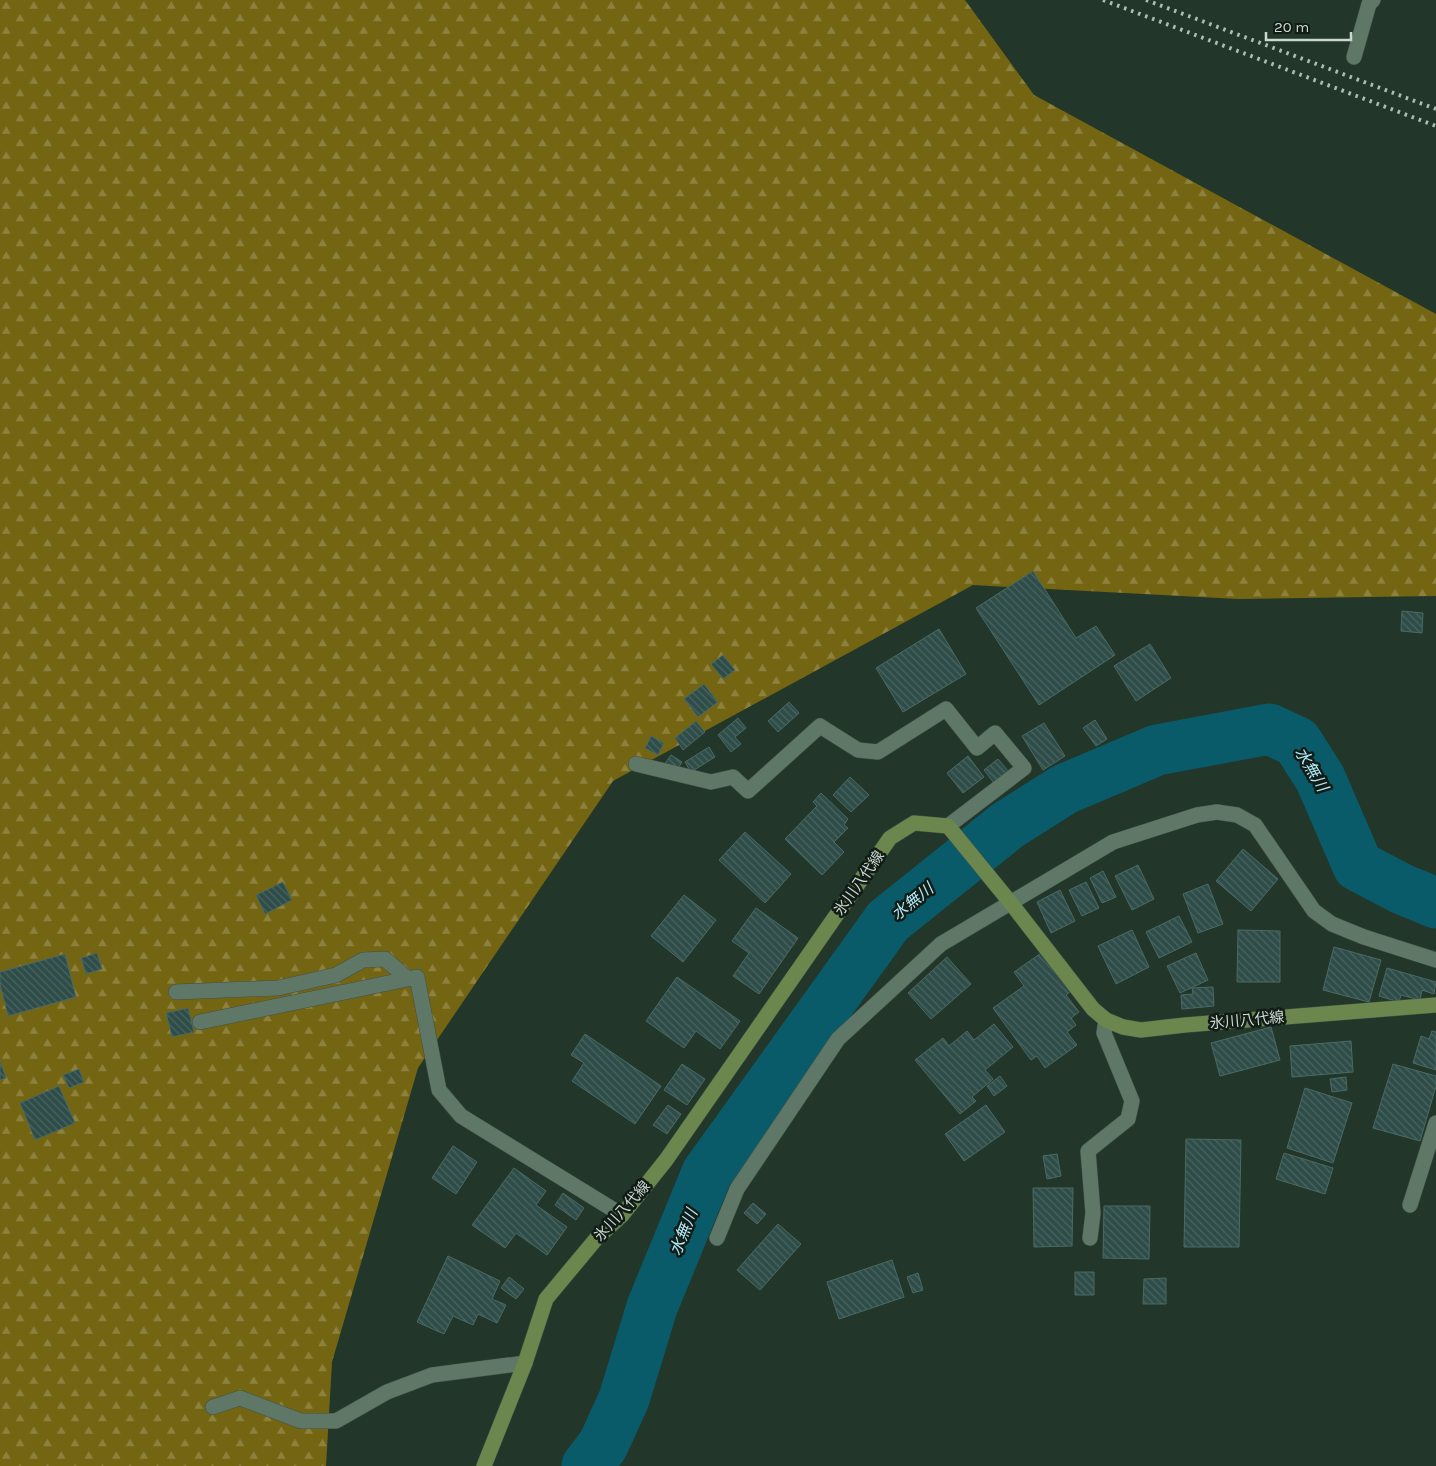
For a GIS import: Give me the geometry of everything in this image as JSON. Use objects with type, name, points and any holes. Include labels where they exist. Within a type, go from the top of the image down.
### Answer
[{"type":"main road","name":"氷川八代線","points":[[484,1466],[525,1363],[546,1300],[596,1239],[622,1215],[666,1160],[890,838],[914,823],[953,832],[1008,899],[1093,1009],[1106,1020],[1123,1027],[1141,1030],[1436,1005]]},
{"type":"street","points":[[1354,57],[1369,1]]},
{"type":"street","points":[[636,764],[711,782],[733,776],[748,791],[820,726],[858,750],[878,752],[946,709],[977,748],[995,733],[1024,768],[953,832]]},
{"type":"street","points":[[717,1238],[737,1189],[838,1040],[941,944],[1008,899],[1113,842],[1197,815],[1216,812],[1236,815],[1255,825],[1314,912],[1332,924],[1436,960]]},
{"type":"street","points":[[176,992],[278,988],[336,975],[363,960],[385,959],[408,979]]},
{"type":"street","points":[[200,1022],[417,977],[439,1090],[461,1116],[622,1215]]},
{"type":"street","points":[[1090,1238],[1092,1213],[1088,1151],[1128,1119],[1132,1101],[1104,1033],[1106,1020]]},
{"type":"street","points":[[1410,1205],[1436,1123]]},
{"type":"street","points":[[213,1407],[240,1398],[301,1421],[336,1422],[387,1392],[432,1375],[525,1363]]},
{"type":"green space","points":[[0,0],[965,0],[1034,95],[1436,314],[1436,596],[1238,599],[973,585],[613,781],[418,1068],[332,1362],[326,1466],[0,1466]]},
{"type":"building","points":[[1033,571],[1076,638],[1096,626],[1115,655],[1039,705],[976,608]]},
{"type":"building","points":[[1402,611],[1423,613],[1422,633],[1401,631]]},
{"type":"building","points":[[939,629],[966,674],[903,712],[876,668]]},
{"type":"building","points":[[1150,644],[1171,678],[1136,701],[1114,666]]},
{"type":"building","points":[[723,655],[735,670],[723,679],[711,664]]},
{"type":"building","points":[[704,684],[718,702],[698,717],[684,699]]},
{"type":"building","points":[[789,702],[799,713],[778,732],[768,721]]},
{"type":"building","points":[[738,718],[746,728],[735,737],[741,744],[731,752],[718,735]]},
{"type":"building","points":[[1095,720],[1107,739],[1096,746],[1083,728]]},
{"type":"building","points":[[696,721],[705,732],[683,750],[675,738]]},
{"type":"building","points":[[1044,723],[1065,756],[1043,770],[1022,736]]},
{"type":"building","points":[[651,736],[664,743],[658,755],[645,748]]},
{"type":"building","points":[[709,747],[715,757],[691,772],[685,762]]},
{"type":"building","points":[[671,755],[682,762],[675,773],[664,765]]},
{"type":"building","points":[[968,756],[984,777],[963,793],[947,773]]},
{"type":"building","points":[[998,759],[1008,771],[994,783],[984,770]]},
{"type":"building","points":[[850,777],[869,795],[851,812],[833,795]]},
{"type":"building","points":[[821,793],[848,819],[844,825],[848,828],[834,842],[844,852],[822,875],[785,839],[817,806],[813,802]]},
{"type":"building","points":[[745,832],[791,874],[765,903],[719,860]]},
{"type":"building","points":[[1243,849],[1278,879],[1251,911],[1216,881]]},
{"type":"building","points":[[1138,865],[1154,899],[1132,910],[1115,876]]},
{"type":"building","points":[[1103,871],[1116,897],[1102,903],[1090,878]]},
{"type":"building","points":[[283,882],[292,900],[265,914],[256,895]]},
{"type":"building","points":[[1086,882],[1099,908],[1082,916],[1069,890]]},
{"type":"building","points":[[1208,884],[1223,924],[1198,933],[1183,894]]},
{"type":"building","points":[[1060,890],[1075,921],[1051,933],[1037,902]]},
{"type":"building","points":[[684,895],[716,920],[683,962],[651,936]]},
{"type":"building","points":[[756,908],[798,938],[759,994],[733,976],[749,953],[732,941]]},
{"type":"building","points":[[1179,916],[1192,942],[1159,958],[1146,932]]},
{"type":"building","points":[[1132,930],[1149,967],[1116,984],[1098,946]]},
{"type":"building","points":[[1238,930],[1280,931],[1280,982],[1237,982]]},
{"type":"building","points":[[1334,947],[1381,960],[1369,1002],[1323,990]]},
{"type":"building","points":[[1044,951],[1072,990],[1066,995],[1079,1012],[1071,1018],[1076,1025],[1067,1032],[1077,1045],[1045,1068],[1037,1056],[1031,1060],[993,1008],[1024,986],[1014,972]]},
{"type":"building","points":[[97,953],[102,969],[86,974],[81,958]]},
{"type":"building","points":[[1196,953],[1208,980],[1180,993],[1167,966]]},
{"type":"building","points":[[65,954],[76,997],[8,1016],[0,985],[0,972]]},
{"type":"building","points":[[947,957],[971,984],[931,1019],[908,993]]},
{"type":"building","points":[[1387,968],[1436,982],[1434,994],[1422,990],[1420,1000],[1401,995],[1399,1002],[1379,996]]},
{"type":"building","points":[[677,977],[740,1021],[720,1049],[696,1031],[684,1048],[646,1021]]},
{"type":"building","points":[[1213,987],[1214,1006],[1182,1009],[1181,995],[1193,994],[1192,988]]},
{"type":"building","points":[[188,1008],[194,1032],[172,1037],[166,1013]]},
{"type":"building","points":[[994,1024],[1013,1047],[985,1070],[993,1079],[972,1097],[976,1101],[960,1114],[915,1060],[943,1038],[949,1046],[967,1031],[974,1040]]},
{"type":"building","points":[[1271,1027],[1280,1060],[1220,1076],[1211,1043]]},
{"type":"building","points":[[1432,1031],[1436,1032],[1436,1070],[1413,1063],[1421,1036],[1429,1039]]},
{"type":"building","points":[[585,1034],[661,1086],[635,1124],[572,1081],[584,1063],[571,1055]]},
{"type":"building","points":[[1351,1041],[1353,1072],[1292,1077],[1290,1046]]},
{"type":"building","points":[[0,1061],[6,1078],[0,1080]]},
{"type":"building","points":[[682,1064],[705,1079],[687,1105],[664,1090]]},
{"type":"building","points":[[1393,1064],[1436,1076],[1436,1086],[1420,1141],[1373,1128]]},
{"type":"building","points":[[79,1069],[84,1082],[69,1088],[63,1075]]},
{"type":"building","points":[[1000,1076],[1007,1086],[994,1096],[987,1086]]},
{"type":"building","points":[[1346,1077],[1347,1090],[1332,1092],[1330,1079]]},
{"type":"building","points":[[59,1086],[75,1123],[35,1140],[20,1103]]},
{"type":"building","points":[[1305,1088],[1352,1103],[1333,1163],[1287,1148]]},
{"type":"building","points":[[668,1105],[681,1114],[667,1134],[653,1125]]},
{"type":"building","points":[[986,1105],[1005,1132],[964,1161],[945,1134]]},
{"type":"building","points":[[1186,1139],[1241,1140],[1239,1247],[1184,1247]]},
{"type":"building","points":[[453,1146],[477,1162],[456,1194],[432,1178]]},
{"type":"building","points":[[1284,1153],[1333,1168],[1325,1194],[1276,1179]]},
{"type":"building","points":[[1057,1154],[1061,1176],[1047,1179],[1043,1156]]},
{"type":"building","points":[[514,1168],[546,1191],[536,1205],[567,1227],[547,1255],[516,1233],[505,1248],[472,1225]]},
{"type":"building","points":[[1033,1188],[1073,1188],[1072,1246],[1034,1247]]},
{"type":"building","points":[[563,1193],[584,1208],[576,1220],[555,1205]]},
{"type":"building","points":[[753,1203],[766,1214],[757,1224],[744,1213]]},
{"type":"building","points":[[1104,1206],[1150,1206],[1149,1259],[1103,1258]]},
{"type":"building","points":[[778,1224],[801,1244],[760,1290],[737,1270]]},
{"type":"building","points":[[448,1256],[500,1281],[492,1299],[506,1305],[497,1323],[478,1314],[473,1325],[453,1316],[444,1334],[417,1322]]},
{"type":"building","points":[[892,1260],[904,1297],[839,1319],[827,1282]]},
{"type":"building","points":[[1075,1272],[1094,1272],[1094,1295],[1075,1295]]},
{"type":"building","points":[[918,1273],[923,1290],[913,1293],[907,1277]]},
{"type":"building","points":[[509,1277],[524,1289],[516,1299],[501,1288]]},
{"type":"building","points":[[1166,1278],[1166,1304],[1143,1304],[1144,1279]]},
{"type":"waterway","name":"水無川","points":[[587,1466],[603,1445],[624,1399],[652,1307],[707,1173],[888,921],[1008,825],[1065,789],[1157,750],[1269,729],[1297,742],[1320,778],[1358,866],[1402,889],[1436,903]]},
{"type":"railway","points":[[1103,0],[1436,126]]},
{"type":"railway","points":[[1146,0],[1436,109]]}]
